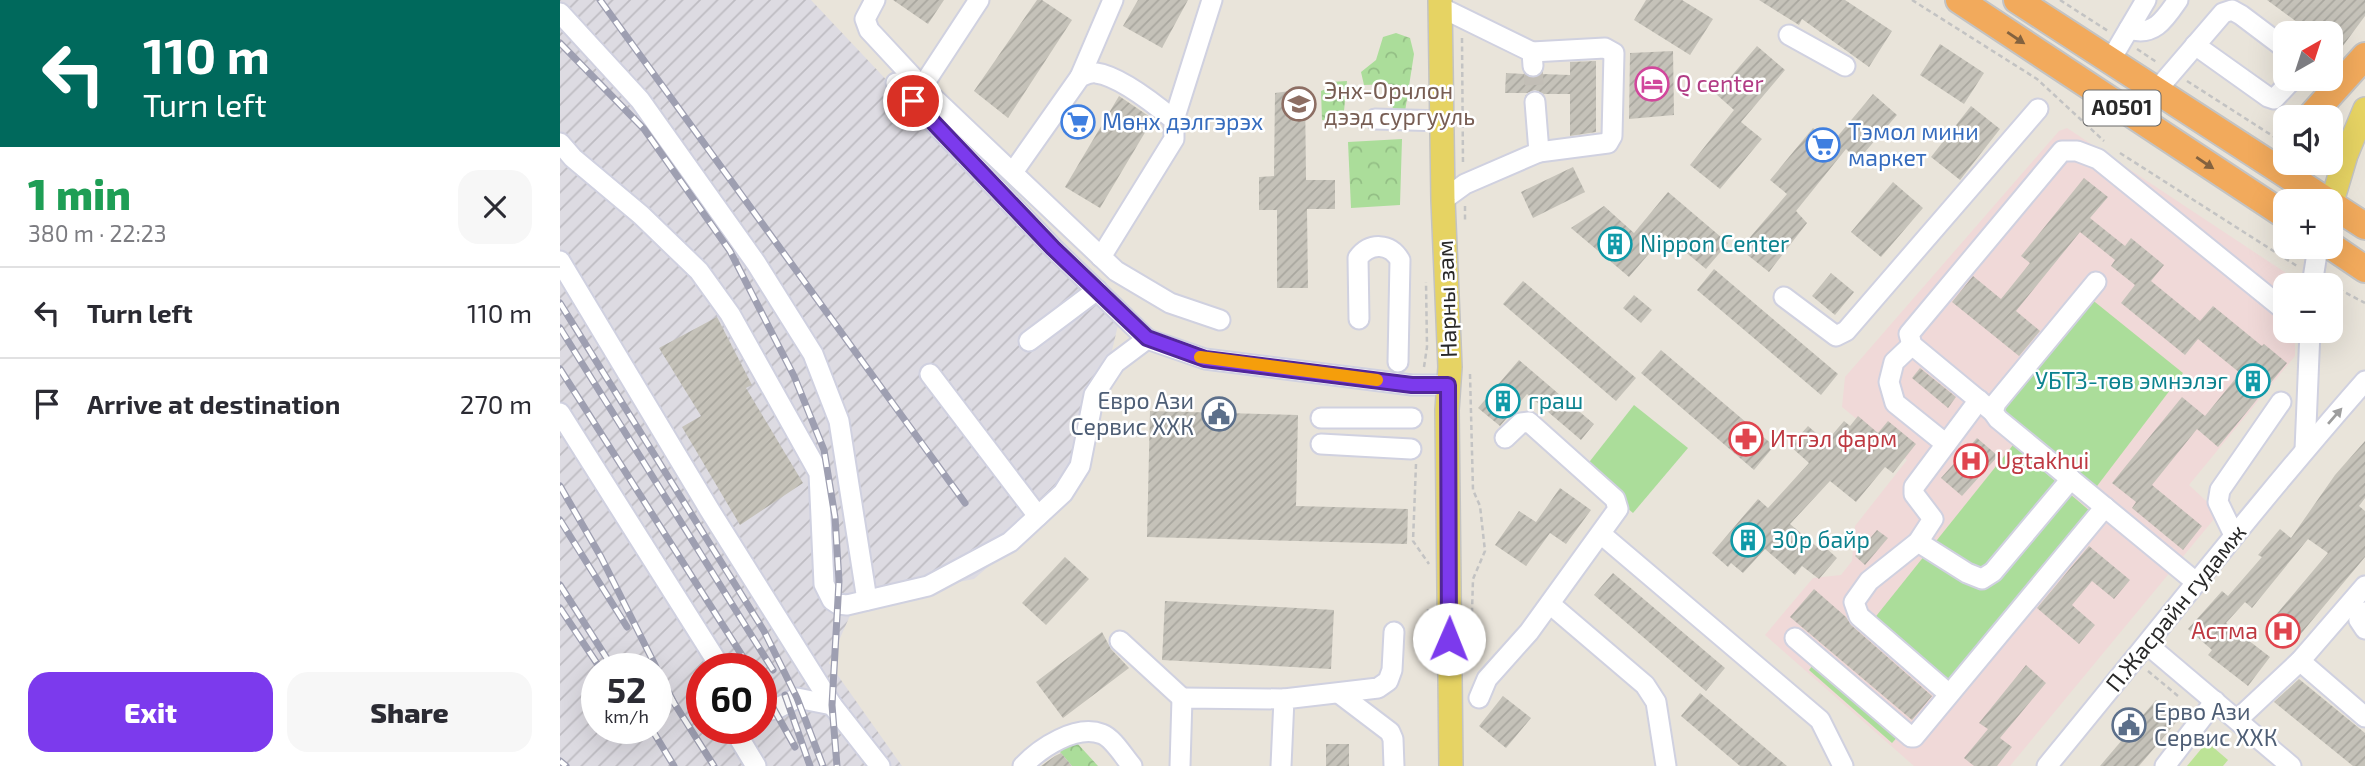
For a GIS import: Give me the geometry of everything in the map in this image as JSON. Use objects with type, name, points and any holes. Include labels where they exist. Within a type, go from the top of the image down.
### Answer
[{"type":"highway","name":"A0501","points":[[1959,0],[2273,207]]},
{"type":"highway","name":"A0501","points":[[2017,0],[2309,189]]},
{"type":"highway","points":[[2322,105],[2365,56]]},
{"type":"highway","points":[[2258,156],[2273,154]]},
{"type":"highway","name":"A0501","points":[[2343,212],[2365,226]]},
{"type":"highway","points":[[2343,254],[2365,269]]},
{"type":"main road","name":"Нарны зам","points":[[1440,3],[1448,385],[1451,766]]},
{"type":"main road","points":[[2335,189],[2365,109]]},
{"type":"street","points":[[876,0],[866,19],[869,30],[922,87],[1116,271],[1170,303],[1220,320]]},
{"type":"street","points":[[922,87],[979,0]]},
{"type":"street","points":[[1013,172],[1080,77],[1113,0]]},
{"type":"street","points":[[1101,257],[1174,139],[1174,120],[1212,0]]},
{"type":"street","points":[[2129,29],[2138,32],[2153,29],[2163,21],[2178,0]]},
{"type":"street","points":[[1440,3],[1532,59],[1605,48],[1614,52],[1612,136],[1608,143],[1539,152],[1465,184],[1443,200]]},
{"type":"street","points":[[2110,61],[2129,29],[2137,3]]},
{"type":"street","points":[[2156,90],[2223,13],[2232,10],[2273,39]]},
{"type":"street","points":[[560,13],[640,100],[756,262],[813,354],[839,421],[867,600]]},
{"type":"street","points":[[1789,35],[1845,66]]},
{"type":"street","points":[[2195,45],[2268,97],[2274,99],[2283,91]]},
{"type":"street","points":[[1080,77],[1093,72],[1109,76],[1174,120]]},
{"type":"street","points":[[896,83],[1053,248],[1147,338],[1205,359],[1412,385],[1448,385]]},
{"type":"street","points":[[1535,102],[1539,152]]},
{"type":"street","points":[[1784,297],[1836,336],[1846,331],[2038,109]]},
{"type":"street","points":[[1375,119],[1442,121]]},
{"type":"street","points":[[560,143],[573,158],[641,215],[699,271],[730,314],[819,473],[824,584],[832,600],[838,604],[847,605],[928,586],[1010,542],[1063,493],[1080,466],[1094,395],[1115,363],[1147,338]]},
{"type":"street","points":[[2197,583],[1912,345],[1909,334],[2062,151],[2077,150],[2098,159],[2273,301]]},
{"type":"street","points":[[1359,319],[1358,258],[1369,248],[1385,246],[1395,252],[1400,260],[1398,362]]},
{"type":"street","points":[[560,261],[709,509],[832,705],[880,766]]},
{"type":"street","points":[[1949,694],[1859,616],[1854,602],[1869,581],[1918,542],[1933,519],[1914,494],[1914,487],[1946,444],[1986,406],[1996,403],[2096,282]]},
{"type":"street","points":[[1029,341],[1097,290]]},
{"type":"street","points":[[2305,450],[2309,343]]},
{"type":"street","points":[[1912,345],[1894,362],[1889,382],[1895,403],[1946,444]]},
{"type":"street","points":[[930,374],[1038,516]]},
{"type":"street","name":"П.Жасрайн гудамж","points":[[2046,766],[2148,645],[2234,535],[2365,382]]},
{"type":"street","points":[[2234,535],[2218,502],[2220,490],[2281,402]]},
{"type":"street","points":[[560,413],[712,653]]},
{"type":"street","points":[[1321,418],[1412,418]]},
{"type":"street","points":[[1479,698],[1493,671],[1529,632],[1618,509],[1615,499],[1529,422],[1521,423],[1505,438]]},
{"type":"street","points":[[1321,444],[1411,449]]},
{"type":"street","points":[[1918,542],[1967,573],[1982,579],[1993,572],[2071,479]]},
{"type":"street","points":[[1795,638],[1914,737],[2105,507]]},
{"type":"street","points":[[1601,534],[1820,720],[1843,766]]},
{"type":"street","points":[[2236,720],[2300,661],[2365,586]]},
{"type":"street","points":[[1550,604],[1645,685],[1656,702],[1666,766]]},
{"type":"street","points":[[2365,612],[2359,620],[2365,629]]},
{"type":"street","points":[[1120,641],[1182,698],[1284,699],[1378,688],[1388,681],[1392,670],[1394,632]]},
{"type":"street","points":[[2148,645],[2291,766]]},
{"type":"street","points":[[2300,661],[2365,717]]},
{"type":"street","points":[[1340,694],[1390,732],[1394,766]]},
{"type":"street","points":[[777,708],[797,698],[832,705]]},
{"type":"street","points":[[1180,766],[1182,698]]},
{"type":"street","points":[[1281,766],[1284,699]]},
{"type":"street","points":[[2165,766],[2215,701]]},
{"type":"street","points":[[1023,766],[1049,745],[1088,731],[1104,735],[1132,766]]},
{"type":"street","points":[[742,744],[755,766]]},
{"type":"path","points":[[1912,0],[2037,79],[2108,145]]},
{"type":"path","points":[[2119,152],[2300,273]]},
{"type":"path","points":[[2343,291],[2365,303]]},
{"type":"shaded area","points":[[560,0],[811,0],[1118,325],[1080,487],[974,579],[856,602],[829,663],[902,766],[560,766]]},
{"type":"shaded area","points":[[2067,128],[2286,273],[2273,273],[2273,343],[2295,343],[2295,356],[2189,485],[2219,513],[2010,766],[1914,766],[1765,635],[1813,578],[1841,575],[1852,561],[1855,526],[1907,460],[1842,407],[1845,377],[2059,131]]},
{"type":"green space","points":[[1396,33],[1410,38],[1414,54],[1404,118],[1393,118],[1392,84],[1364,85],[1361,72],[1376,60],[1383,37]]},
{"type":"green space","points":[[1347,81],[1343,121],[1322,120],[1321,91],[1328,88],[1330,82]]},
{"type":"green space","points":[[1402,139],[1400,205],[1351,208],[1348,142]]},
{"type":"green space","points":[[2090,298],[2183,373],[2091,494],[1995,415]]},
{"type":"green space","points":[[1634,405],[1688,448],[1633,513],[1583,470]]},
{"type":"green space","points":[[2013,445],[2098,518],[1954,689],[1873,620]]},
{"type":"green space","points":[[1817,660],[1902,732],[1892,743],[1809,670]]},
{"type":"green space","points":[[2207,742],[2228,760],[2223,766],[2187,766]]},
{"type":"green space","points":[[1066,743],[1077,743],[1098,766],[1072,766],[1060,752]]},
{"type":"building","points":[[893,0],[944,0],[928,24]]},
{"type":"building","points":[[1037,0],[1042,0],[1072,20],[1008,118],[974,91]]},
{"type":"building","points":[[1138,0],[1188,0],[1162,48],[1123,26]]},
{"type":"building","points":[[1646,0],[1682,0],[1713,19],[1690,55],[1634,20]]},
{"type":"building","points":[[1759,0],[1845,0],[1892,31],[1869,67],[1802,19],[1799,25]]},
{"type":"building","points":[[2267,0],[2365,0],[2365,16],[2343,46],[2343,21],[2296,21]]},
{"type":"building","points":[[1940,44],[1984,73],[1964,104],[1920,75]]},
{"type":"building","points":[[1757,46],[1785,70],[1741,122],[1762,139],[1720,189],[1690,165],[1734,110],[1716,94]]},
{"type":"building","name":"Q center","points":[[1673,51],[1674,115],[1629,119],[1630,53]]},
{"type":"building","points":[[1596,61],[1596,132],[1570,136],[1570,94],[1544,94],[1535,90],[1527,93],[1505,93],[1506,73],[1524,74],[1533,78],[1542,74],[1570,75],[1570,62]]},
{"type":"building","points":[[1305,89],[1306,180],[1335,180],[1335,209],[1307,209],[1308,288],[1277,288],[1277,210],[1259,210],[1259,177],[1274,176],[1275,93]]},
{"type":"building","points":[[1873,94],[1897,115],[1858,160],[1846,149],[1796,211],[1807,223],[1769,272],[1740,249],[1787,194],[1770,180],[1813,128],[1832,143]]},
{"type":"building","points":[[1119,96],[1153,119],[1100,208],[1065,187]]},
{"type":"building","points":[[1971,106],[2000,129],[1960,180],[1931,157]]},
{"type":"building","points":[[1573,167],[1585,192],[1533,218],[1521,192]]},
{"type":"building","name":"УБТЗ-төв эмнэлэг","points":[[2084,178],[2108,197],[2090,218],[2125,246],[2131,238],[2164,265],[2151,281],[2200,321],[2213,306],[2287,363],[2218,447],[2197,429],[2152,485],[2202,526],[2183,550],[2132,508],[2136,502],[2112,483],[2182,397],[2205,416],[2240,373],[2198,339],[2185,355],[2121,303],[2135,285],[2111,266],[2115,260],[2080,232],[2016,311],[2040,331],[2019,356],[1952,302],[1973,276],[2001,299],[2030,263],[2021,256]]},
{"type":"building","points":[[1893,182],[1923,208],[1881,257],[1851,232]]},
{"type":"building","points":[[1668,192],[1728,243],[1706,269],[1665,235],[1629,277],[1571,228],[1604,206],[1634,233]]},
{"type":"building","points":[[1714,269],[1838,374],[1821,395],[1697,290]]},
{"type":"building","points":[[1831,273],[1854,292],[1835,315],[1812,296]]},
{"type":"building","points":[[1523,281],[1636,378],[1616,401],[1503,304]]},
{"type":"building","points":[[1634,295],[1652,310],[1641,323],[1623,308]]},
{"type":"building","points":[[717,317],[752,385],[746,388],[803,483],[740,525],[682,427],[701,416],[659,348]]},
{"type":"building","points":[[1661,350],[1774,446],[1754,470],[1641,373]]},
{"type":"building","name":"граш","points":[[1519,360],[1594,424],[1581,440],[1527,394],[1500,426],[1478,408]]},
{"type":"building","points":[[1920,368],[1956,397],[1948,408],[1912,378]]},
{"type":"building","points":[[1150,411],[1298,415],[1296,506],[1408,509],[1407,544],[1147,537]]},
{"type":"building","points":[[1858,416],[1878,433],[1888,421],[1916,444],[1893,473],[1885,467],[1856,502],[1830,481],[1790,524],[1822,551],[1825,547],[1837,558],[1819,579],[1802,566],[1795,575],[1765,549],[1743,573],[1731,563],[1728,567],[1712,553],[1758,499],[1768,508],[1809,463],[1790,446],[1808,426],[1826,442],[1844,421],[1850,426]]},
{"type":"building","points":[[1977,438],[1998,456],[1962,496],[1941,478]]},
{"type":"building","points":[[2365,441],[2365,498],[2359,506],[2365,511],[2365,557],[2294,642],[2270,622],[2328,553],[2308,539],[2252,608],[2245,602],[2226,623],[2270,657],[2248,686],[2208,655],[2212,650],[2188,629],[2222,591],[2228,596],[2262,557],[2258,555],[2280,529],[2291,538],[2335,475]]},
{"type":"building","points":[[1560,488],[1591,510],[1566,544],[1550,533],[1526,566],[1495,545],[1519,511],[1536,522]]},
{"type":"building","points":[[1877,530],[1888,538],[1865,565],[1855,556]]},
{"type":"building","points":[[2089,546],[2130,580],[2114,599],[2092,581],[2072,605],[2095,625],[2079,644],[2037,608]]},
{"type":"building","points":[[1065,557],[1089,579],[1046,625],[1022,603]]},
{"type":"building","points":[[1613,573],[1725,668],[1706,691],[1594,595]]},
{"type":"building","points":[[1814,589],[1932,696],[1912,720],[1790,617]]},
{"type":"building","points":[[1165,601],[1334,610],[1331,669],[1162,660]]},
{"type":"building","points":[[1102,632],[1111,649],[1129,668],[1063,718],[1036,682]]},
{"type":"building","points":[[2026,665],[2046,683],[2000,738],[2012,747],[1997,766],[1974,766],[1964,758],[1988,729],[1979,723]]},
{"type":"building","points":[[2299,679],[2365,733],[2365,766],[2353,766],[2274,702]]},
{"type":"building","points":[[1700,693],[1787,766],[1740,766],[1681,716]]},
{"type":"building","points":[[1503,696],[1531,718],[1506,748],[1479,726]]},
{"type":"building","points":[[2156,700],[2179,719],[2139,766],[2100,766]]},
{"type":"building","points":[[1326,744],[1349,744],[1349,766],[1326,766]]},
{"type":"building","points":[[1061,753],[1072,766],[1041,766],[1055,756]]},
{"type":"tunnel","points":[[1533,66],[1535,102]]},
{"type":"railway","points":[[600,0],[965,503]]},
{"type":"railway","points":[[560,43],[644,129],[730,251],[794,376],[824,450],[835,517],[839,581],[832,705],[837,766]]},
{"type":"railway","points":[[560,303],[764,631],[797,698],[823,766]]},
{"type":"railway","points":[[560,328],[762,653]]},
{"type":"railway","points":[[560,369],[740,653]]},
{"type":"railway","points":[[560,486],[601,557],[674,703]]},
{"type":"railway","points":[[560,520],[627,627]]},
{"type":"railway","points":[[560,585],[603,653]]},
{"type":"railway","points":[[560,608],[590,653]]},
{"type":"railway","points":[[785,695],[810,766]]},
{"type":"railway","points":[[672,700],[714,766]]},
{"type":"railway","points":[[777,715],[795,747]]},
{"type":"railway","points":[[661,744],[674,766]]},
{"type":"railway","points":[[560,761],[566,766]]},
{"type":"slow traffic","points":[[1200,357],[1377,380]]},
{"type":"place","name":"Q center","points":[[1652,84]]},
{"type":"place","name":"Энх-Орчлон дээд сургууль","points":[[1299,104]]},
{"type":"place","name":"Мөнх дэлгэрэх","points":[[1078,122]]},
{"type":"place","name":"Тэмол мини маркет","points":[[1823,145]]},
{"type":"place","name":"Nippon Center","points":[[1615,244]]},
{"type":"place","name":"УБТЗ-төв эмнэлэг","points":[[2253,381]]},
{"type":"place","name":"граш","points":[[1503,401]]},
{"type":"place","name":"Евро Ази Сервис ХХК","points":[[1219,414]]},
{"type":"place","name":"Итгэл фарм","points":[[1746,439]]},
{"type":"place","name":"Ugtakhui","points":[[1971,461]]},
{"type":"place","name":"30р байр","points":[[1748,540]]},
{"type":"place","name":"Астма","points":[[2283,631]]},
{"type":"place","name":"Ерво Ази Сервис ХХК","points":[[2129,725]]},
{"type":"route","points":[[913,101],[1053,248],[1147,338],[1205,359],[1412,385],[1448,385],[1449,639]]}]
